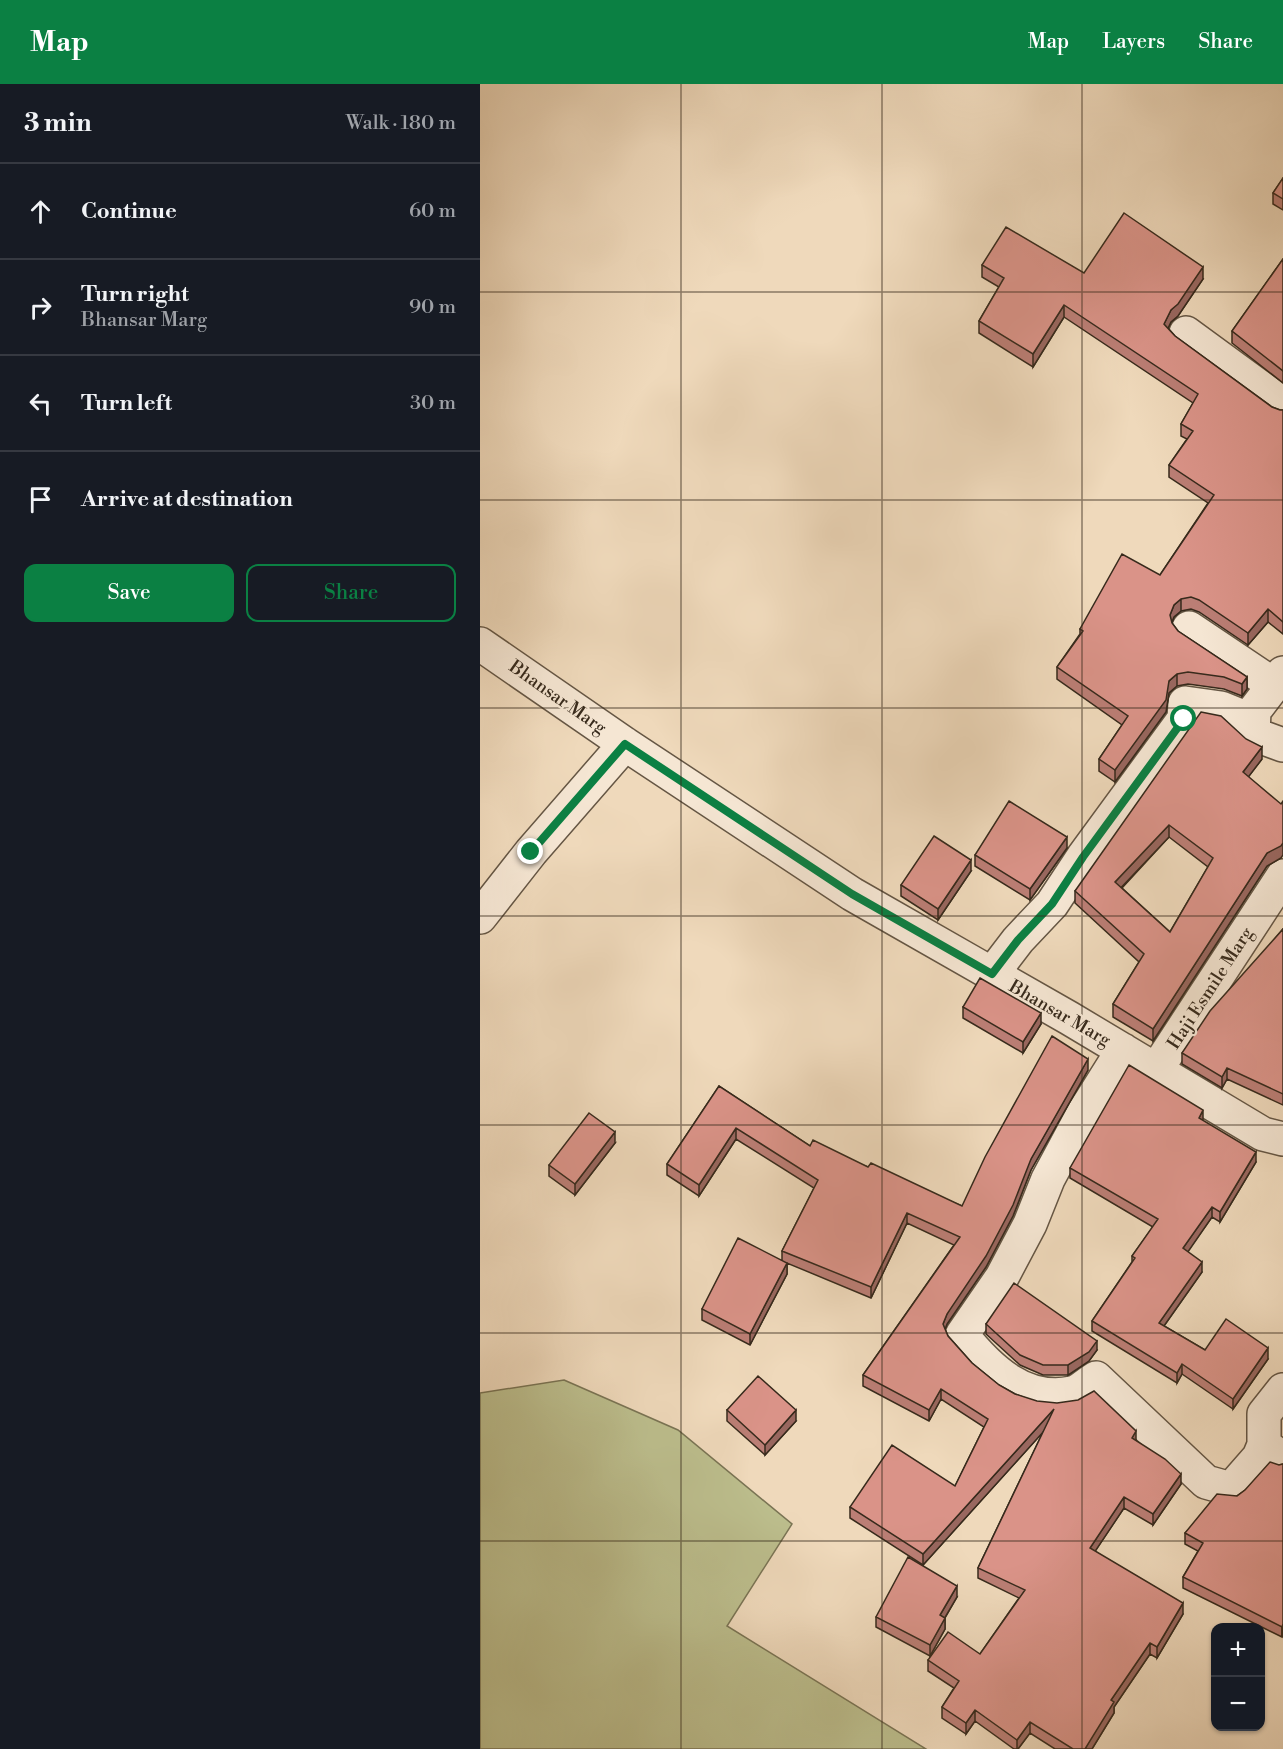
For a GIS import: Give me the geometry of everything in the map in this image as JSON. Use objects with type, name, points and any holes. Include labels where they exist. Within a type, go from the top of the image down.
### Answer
[{"type":"street","points":[[1186,333],[1283,404]]},
{"type":"street","points":[[1189,628],[1278,679],[1254,711],[1253,734],[1283,745]]},
{"type":"street","name":"Bhansar Marg","points":[[480,644],[625,744],[852,894],[1123,1050],[1263,1134],[1283,1138]]},
{"type":"street","points":[[992,974],[1018,940],[1052,904],[1083,857],[1166,745],[1184,719],[1185,703],[1221,708],[1253,721]]},
{"type":"street","points":[[480,917],[531,852],[625,744]]},
{"type":"street","name":"Haji Esmile Marg","points":[[1156,1070],[1283,876]]},
{"type":"street","points":[[1123,1050],[1084,1112],[1053,1169],[1030,1224],[1002,1277],[962,1335],[975,1351],[1008,1382],[1041,1395],[1074,1393],[1096,1378],[1206,1482],[1231,1489],[1259,1457],[1274,1452],[1264,1414],[1283,1390]]},
{"type":"green space","points":[[564,1380],[678,1430],[792,1524],[727,1626],[926,1749],[480,1749],[480,1393]]},
{"type":"building","points":[[1283,178],[1283,199],[1273,193]]},
{"type":"building","points":[[1124,213],[1203,267],[1178,304],[1171,310],[1164,324],[1175,336],[1272,407],[1283,410],[1283,622],[1268,609],[1248,633],[1199,600],[1191,597],[1181,599],[1174,605],[1170,615],[1178,631],[1247,677],[1242,684],[1224,677],[1188,672],[1177,674],[1169,681],[1166,700],[1115,770],[1099,759],[1128,716],[1057,667],[1083,631],[1080,629],[1122,554],[1160,575],[1214,495],[1169,465],[1193,431],[1181,424],[1198,394],[1064,305],[1033,354],[979,321],[1004,278],[982,265],[1006,227],[1084,273]]},
{"type":"building","points":[[1283,259],[1283,371],[1232,331]]},
{"type":"building","points":[[1201,712],[1221,716],[1246,739],[1262,747],[1243,772],[1281,804],[1283,801],[1283,843],[1267,853],[1153,1029],[1113,1004],[1144,954],[1075,891]],"holes":[[[1169,825],[1213,858],[1170,932],[1115,882]]]},
{"type":"building","points":[[1009,801],[1067,837],[1030,889],[975,855]]},
{"type":"building","points":[[934,836],[971,860],[938,909],[901,885]]},
{"type":"building","points":[[1283,929],[1283,1094],[1227,1068],[1222,1077],[1182,1053],[1210,1011]]},
{"type":"building","points":[[980,978],[1041,1013],[1023,1042],[963,1007]]},
{"type":"building","points":[[1052,1036],[1088,1059],[1031,1159],[1013,1205],[986,1256],[947,1314],[943,1324],[948,1336],[972,1363],[999,1385],[1015,1394],[1037,1401],[1057,1403],[1078,1400],[1094,1391],[1136,1431],[1132,1438],[1165,1459],[1181,1474],[1153,1514],[1124,1497],[1090,1548],[1183,1603],[1157,1647],[1150,1643],[1111,1700],[1114,1702],[1085,1749],[1073,1749],[1030,1722],[1017,1740],[975,1710],[966,1723],[942,1707],[959,1681],[928,1660],[948,1632],[980,1654],[1025,1590],[978,1568],[1054,1409],[923,1554],[850,1507],[892,1445],[955,1486],[988,1419],[941,1389],[929,1410],[863,1375],[960,1237],[907,1213],[871,1287],[782,1251],[818,1180],[736,1128],[699,1185],[667,1164],[719,1086],[810,1146],[813,1140],[868,1167],[871,1163],[962,1206],[985,1157]]},
{"type":"building","points":[[1129,1065],[1203,1110],[1199,1118],[1256,1152],[1220,1212],[1212,1207],[1183,1248],[1202,1262],[1159,1323],[1205,1350],[1226,1319],[1268,1348],[1233,1399],[1182,1364],[1177,1373],[1092,1321],[1135,1258],[1132,1256],[1158,1219],[1070,1168]]},
{"type":"building","points":[[589,1113],[615,1132],[575,1184],[549,1165]]},
{"type":"building","points":[[738,1238],[787,1263],[750,1334],[702,1309]]},
{"type":"building","points":[[1014,1283],[1097,1341],[1089,1352],[1068,1365],[1043,1365],[1020,1355],[986,1324]]},
{"type":"building","points":[[758,1376],[796,1410],[765,1445],[727,1410]]},
{"type":"building","points":[[1270,1462],[1283,1464],[1282,1627],[1183,1577],[1203,1543],[1185,1533],[1217,1494],[1237,1496]]},
{"type":"building","points":[[908,1557],[957,1586],[940,1615],[945,1618],[930,1645],[876,1617]]},
{"type":"route","points":[[531,852],[625,744],[852,894],[992,974],[1018,940],[1052,904],[1083,857],[1184,719]]}]
